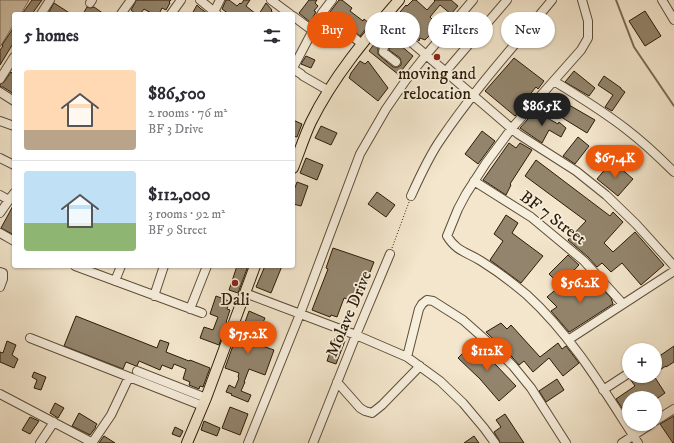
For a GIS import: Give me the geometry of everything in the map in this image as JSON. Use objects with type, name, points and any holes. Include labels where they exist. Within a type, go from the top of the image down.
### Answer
[{"type":"main road","points":[[388,12],[399,0]]},
{"type":"main road","points":[[295,163],[311,122],[329,90],[365,40]]},
{"type":"main road","points":[[187,443],[254,268]]},
{"type":"street","points":[[44,12],[50,0]]},
{"type":"street","points":[[122,12],[131,0]]},
{"type":"street","points":[[172,12],[181,0]]},
{"type":"street","points":[[200,0],[214,12]]},
{"type":"street","points":[[215,12],[220,0]]},
{"type":"street","points":[[271,0],[287,12]]},
{"type":"street","points":[[323,12],[332,0]]},
{"type":"street","points":[[248,443],[300,314],[360,154],[386,109],[406,80],[473,0]]},
{"type":"street","points":[[446,72],[507,0]]},
{"type":"street","points":[[411,196],[440,140],[473,95],[552,0]]},
{"type":"street","points":[[582,0],[588,21],[588,38],[554,81],[512,128],[474,181],[458,209],[447,236],[455,247],[479,260],[511,282],[545,313],[568,340],[638,443]]},
{"type":"street","points":[[662,0],[674,20]]},
{"type":"street","points":[[295,18],[307,26]]},
{"type":"street","points":[[357,40],[362,44]]},
{"type":"street","points":[[295,64],[307,42]]},
{"type":"street","points":[[383,48],[382,52],[396,62]]},
{"type":"street","points":[[418,48],[522,137],[576,171],[606,195],[636,224],[674,266]]},
{"type":"street","points":[[0,79],[12,62]]},
{"type":"street","points":[[295,70],[303,76],[329,90]]},
{"type":"street","points":[[554,81],[591,104],[625,128],[655,152],[674,172]]},
{"type":"street","points":[[0,92],[12,100]]},
{"type":"street","points":[[0,121],[12,125]]},
{"type":"street","points":[[0,158],[12,164]]},
{"type":"street","name":"BF 7 Street","points":[[474,181],[531,217],[584,261],[623,304]]},
{"type":"street","points":[[0,195],[12,196]]},
{"type":"street","points":[[0,213],[12,196]]},
{"type":"street","points":[[0,233],[12,240]]},
{"type":"street","name":"Molave Drive","points":[[312,443],[390,254]]},
{"type":"street","points":[[81,268],[202,313]]},
{"type":"street","points":[[115,281],[120,268]]},
{"type":"street","points":[[154,296],[163,268]]},
{"type":"street","points":[[190,309],[205,268]]},
{"type":"street","points":[[568,340],[674,271]]},
{"type":"street","points":[[0,287],[4,279],[2,274]]},
{"type":"street","points":[[245,293],[407,356],[440,380],[463,403],[495,443]]},
{"type":"street","points":[[407,356],[419,309],[427,300],[433,301],[463,320],[513,366],[531,388],[566,443]]},
{"type":"street","points":[[30,338],[129,377],[204,402]]},
{"type":"street","points":[[337,382],[360,408],[372,413],[382,405],[420,366]]},
{"type":"street","points":[[137,371],[204,402]]},
{"type":"street","points":[[0,394],[92,443],[111,415],[129,377]]},
{"type":"street","points":[[603,390],[622,378]]},
{"type":"street","points":[[662,417],[674,409]]},
{"type":"street","points":[[40,443],[54,422]]},
{"type":"street","points":[[622,443],[640,431]]},
{"type":"path","points":[[390,254],[411,196]]},
{"type":"shaded area","points":[[0,0],[29,0],[22,12],[12,12],[12,27],[0,47]]},
{"type":"building","points":[[32,0],[42,0],[33,12],[23,12]]},
{"type":"building","points":[[136,0],[171,0],[166,10],[162,8],[160,12],[149,12],[144,9],[142,12],[134,12],[131,10]]},
{"type":"building","points":[[226,0],[229,0],[237,6],[244,0],[250,0],[246,6],[254,12],[226,12],[222,9]]},
{"type":"building","points":[[309,0],[317,0],[315,3],[318,6],[314,11],[316,12],[307,12],[307,20],[299,13]]},
{"type":"building","points":[[339,0],[342,0],[352,8],[350,11],[351,12],[330,12]]},
{"type":"building","points":[[413,0],[416,0],[427,10],[435,1],[434,0],[451,0],[458,6],[453,12],[449,12],[440,5],[434,12],[428,12],[428,37],[425,40],[420,38],[420,12],[400,12],[406,5],[407,6]]},
{"type":"building","points":[[54,3],[68,12],[49,12]]},
{"type":"building","points":[[266,3],[272,12],[260,12]]},
{"type":"building","points":[[197,5],[205,12],[193,12]]},
{"type":"building","points":[[87,7],[94,7],[101,12],[84,12]]},
{"type":"building","points":[[645,11],[661,36],[645,46],[629,21]]},
{"type":"building","points":[[357,16],[363,21],[364,19],[365,20],[365,30],[360,36],[357,34]]},
{"type":"building","points":[[12,30],[12,45],[0,65],[0,50],[3,46],[2,45]]},
{"type":"building","points":[[371,48],[378,48],[378,54],[393,67],[398,67],[401,65],[401,62],[400,58],[389,50],[390,48],[404,48],[413,56],[399,75],[369,51]]},
{"type":"building","points":[[306,56],[315,60],[311,68],[301,64]]},
{"type":"building","points":[[514,58],[544,81],[538,89],[536,87],[526,99],[529,101],[515,116],[485,91]]},
{"type":"building","points":[[360,61],[365,64],[368,61],[388,88],[378,101],[349,78]]},
{"type":"building","points":[[574,71],[595,88],[589,96],[565,82]]},
{"type":"building","points":[[11,72],[12,93],[3,87],[0,87],[0,84],[4,82]]},
{"type":"building","points":[[604,76],[625,92],[612,111],[605,107],[613,95],[598,85]]},
{"type":"building","points":[[569,105],[595,120],[587,133],[561,117]]},
{"type":"building","points":[[535,111],[558,124],[559,122],[566,128],[561,137],[549,130],[542,143],[520,128]]},
{"type":"building","points":[[295,121],[302,124],[297,137],[295,136]]},
{"type":"building","points":[[321,126],[337,133],[331,145],[315,138]]},
{"type":"building","points":[[482,131],[495,141],[478,164],[465,154]]},
{"type":"building","points":[[578,137],[589,146],[575,164],[563,156]]},
{"type":"building","points":[[509,143],[516,148],[520,143],[532,150],[510,184],[511,185],[506,195],[483,180]]},
{"type":"building","points":[[306,158],[323,165],[317,180],[300,173]]},
{"type":"building","points":[[536,160],[610,216],[613,212],[623,222],[604,243],[613,252],[635,232],[664,265],[641,285],[622,263],[611,272],[602,263],[597,267],[568,240],[586,221],[525,176]]},
{"type":"building","points":[[612,161],[633,179],[618,196],[597,179]]},
{"type":"building","points":[[297,182],[308,186],[301,206],[295,204],[295,188]]},
{"type":"building","points":[[377,192],[395,205],[386,217],[368,204]]},
{"type":"building","points":[[12,208],[12,234],[1,228]]},
{"type":"building","points":[[506,215],[518,223],[512,233],[543,256],[521,283],[490,260],[503,241],[494,234]]},
{"type":"building","points":[[333,248],[374,262],[358,303],[344,298],[337,317],[331,315],[330,317],[312,310],[328,269],[326,268]]},
{"type":"building","points":[[568,255],[579,265],[560,285],[549,274]]},
{"type":"building","points":[[236,268],[247,268],[238,293],[229,290]]},
{"type":"building","points":[[264,268],[281,268],[271,293],[256,287]]},
{"type":"building","points":[[591,277],[611,298],[613,304],[569,332],[551,311],[557,307],[547,297],[560,286],[570,296]]},
{"type":"building","points":[[216,296],[229,301],[227,309],[230,310],[219,345],[200,338],[204,327],[213,330],[218,317],[210,314]]},
{"type":"building","points":[[249,311],[265,318],[254,343],[274,350],[265,375],[249,369],[241,391],[251,395],[248,402],[226,392],[229,385],[235,388],[239,378],[239,373],[225,368],[241,323],[244,325]]},
{"type":"building","points":[[76,316],[157,348],[160,340],[169,343],[166,352],[210,368],[203,387],[200,386],[199,389],[189,385],[190,382],[183,379],[186,369],[174,364],[172,369],[162,365],[160,370],[139,361],[137,366],[126,362],[123,369],[64,346]]},
{"type":"building","points":[[501,323],[507,329],[511,325],[540,357],[558,343],[562,349],[566,346],[579,363],[563,376],[549,358],[533,372],[524,361],[519,365],[506,350],[486,332]]},
{"type":"building","points":[[335,338],[345,341],[336,364],[327,361]]},
{"type":"building","points":[[7,341],[16,345],[12,355],[18,359],[14,368],[0,362],[0,352],[3,353]]},
{"type":"building","points":[[473,343],[516,386],[499,401],[480,379],[458,358]]},
{"type":"building","points":[[674,346],[674,362],[662,369],[662,354]]},
{"type":"building","points":[[34,372],[46,377],[41,390],[34,388],[37,380],[32,377]]},
{"type":"building","points":[[557,379],[564,390],[546,402],[539,391]]},
{"type":"building","points":[[633,383],[659,383],[665,393],[662,395],[662,391],[628,391],[635,386]]},
{"type":"building","points":[[622,395],[622,408],[616,399]]},
{"type":"building","points":[[55,403],[64,408],[58,418],[50,413]]},
{"type":"building","points":[[230,407],[248,414],[240,435],[222,428]]},
{"type":"building","points":[[79,413],[97,424],[90,435],[72,426]]},
{"type":"building","points":[[505,414],[524,443],[500,443],[494,432],[501,427],[496,420]]},
{"type":"building","points":[[674,416],[674,443],[662,427],[662,423]]},
{"type":"building","points":[[30,417],[39,421],[30,434],[22,430]]},
{"type":"building","points":[[204,421],[220,428],[217,436],[201,430]]},
{"type":"building","points":[[175,427],[183,431],[180,437],[172,434]]},
{"type":"building","points":[[104,436],[115,443],[99,443]]},
{"type":"building","points":[[474,436],[479,443],[464,443]]},
{"type":"waterway","points":[[616,0],[634,47],[674,106]]},
{"type":"place","name":"moving and relocation","points":[[437,57]]},
{"type":"place","name":"Dali","points":[[235,283]]}]
